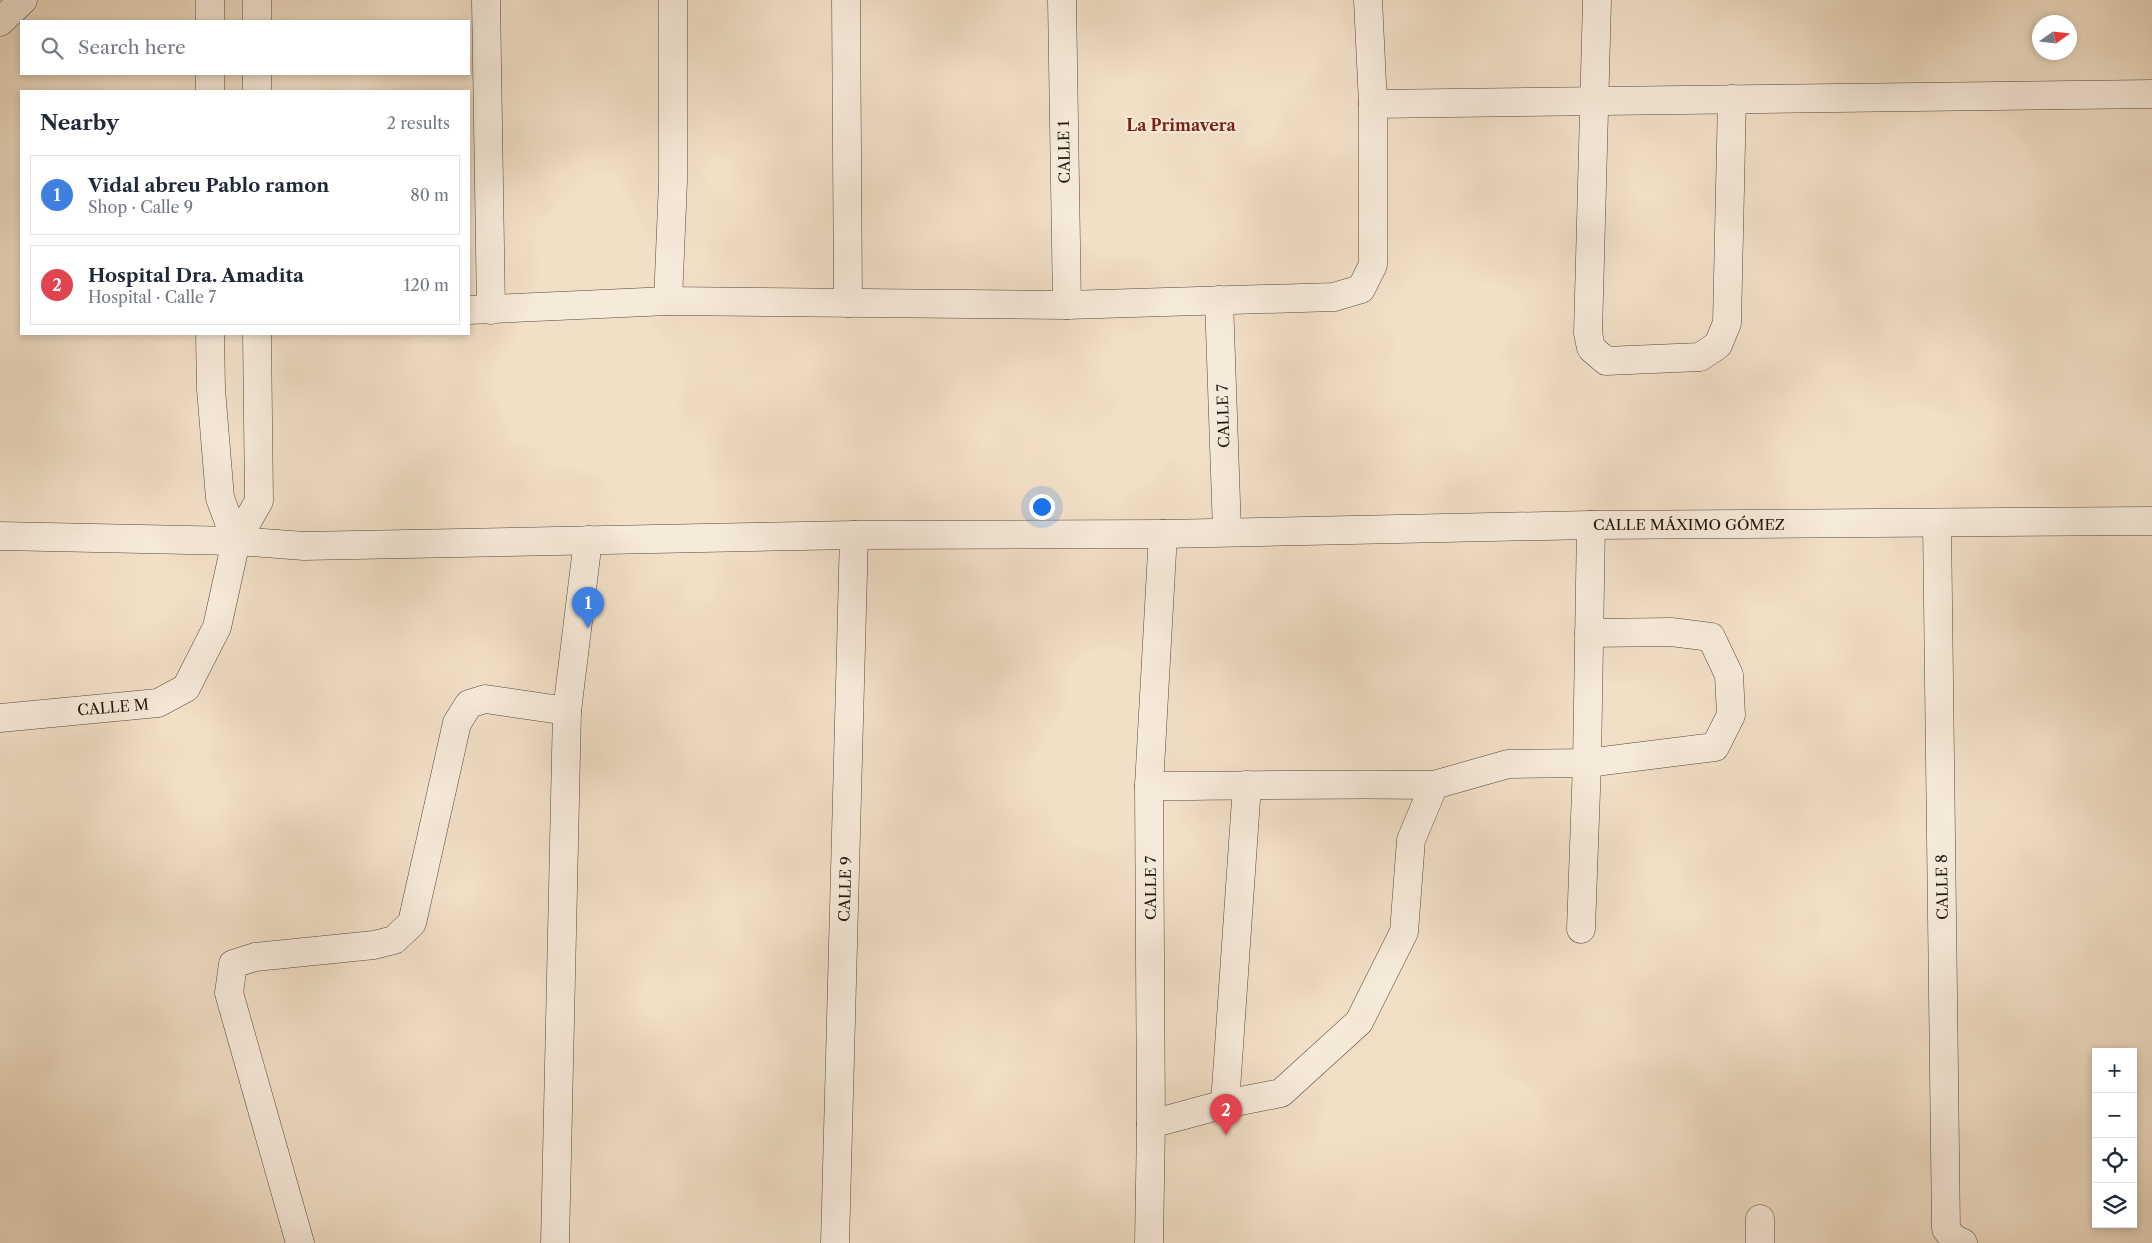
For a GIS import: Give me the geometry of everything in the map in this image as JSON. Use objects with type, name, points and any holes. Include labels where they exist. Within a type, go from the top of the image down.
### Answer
[{"type":"street","points":[[0,22],[23,0]]},
{"type":"street","points":[[210,0],[210,20]]},
{"type":"street","points":[[257,0],[257,20]]},
{"type":"street","points":[[486,0],[480,310],[668,301],[1067,305],[1334,297],[1361,289],[1373,265],[1373,104],[1368,0]]},
{"type":"street","points":[[668,301],[673,181],[673,0]]},
{"type":"street","points":[[846,0],[848,303]]},
{"type":"street","name":"CALLE 1","points":[[1062,0],[1067,305]]},
{"type":"street","points":[[1597,0],[1588,333],[1591,348],[1606,361],[1700,358],[1718,344],[1727,323],[1732,99]]},
{"type":"street","points":[[210,75],[210,90]]},
{"type":"street","points":[[257,75],[257,90]]},
{"type":"street","points":[[1373,104],[2152,94]]},
{"type":"street","name":"CALLE 7","points":[[1219,300],[1227,531]]},
{"type":"street","points":[[210,335],[211,388],[220,498],[236,541]]},
{"type":"street","name":"CALLE M","points":[[0,718],[158,703],[186,688],[217,627],[236,541],[259,501],[257,335]]},
{"type":"street","name":"CALLE MÁXIMO GÓMEZ","points":[[0,536],[236,541],[304,546],[854,535],[1163,534],[1227,531],[1591,525],[2152,521]]},
{"type":"street","name":"CALLE 8","points":[[1937,523],[1946,1229],[1953,1238],[1963,1243]]},
{"type":"street","points":[[1581,929],[1587,763],[1591,525]]},
{"type":"street","name":"CALLE 7","points":[[1149,1243],[1151,1124],[1149,786],[1163,534]]},
{"type":"street","name":"CALLE 9","points":[[835,1243],[854,535]]},
{"type":"street","points":[[556,1243],[567,710],[588,540]]},
{"type":"street","points":[[1149,786],[1341,783],[1434,785],[1508,764],[1587,763],[1715,747],[1731,715],[1729,675],[1711,637],[1671,632],[1589,633]]},
{"type":"street","points":[[300,1243],[228,993],[233,964],[256,957],[374,945],[394,940],[412,922],[457,723],[468,704],[484,699],[567,710]]},
{"type":"street","points":[[1226,1104],[1247,785]]},
{"type":"street","points":[[1151,1124],[1226,1104],[1281,1093],[1359,1022],[1404,932],[1411,840],[1434,785]]},
{"type":"place","name":"Vidal abreu Pablo ramon","points":[[588,628]]},
{"type":"place","name":"Hospital Dra. Amadita","points":[[1226,1135]]},
{"type":"district","name":"La Primavera","points":[[1181,125]]}]
